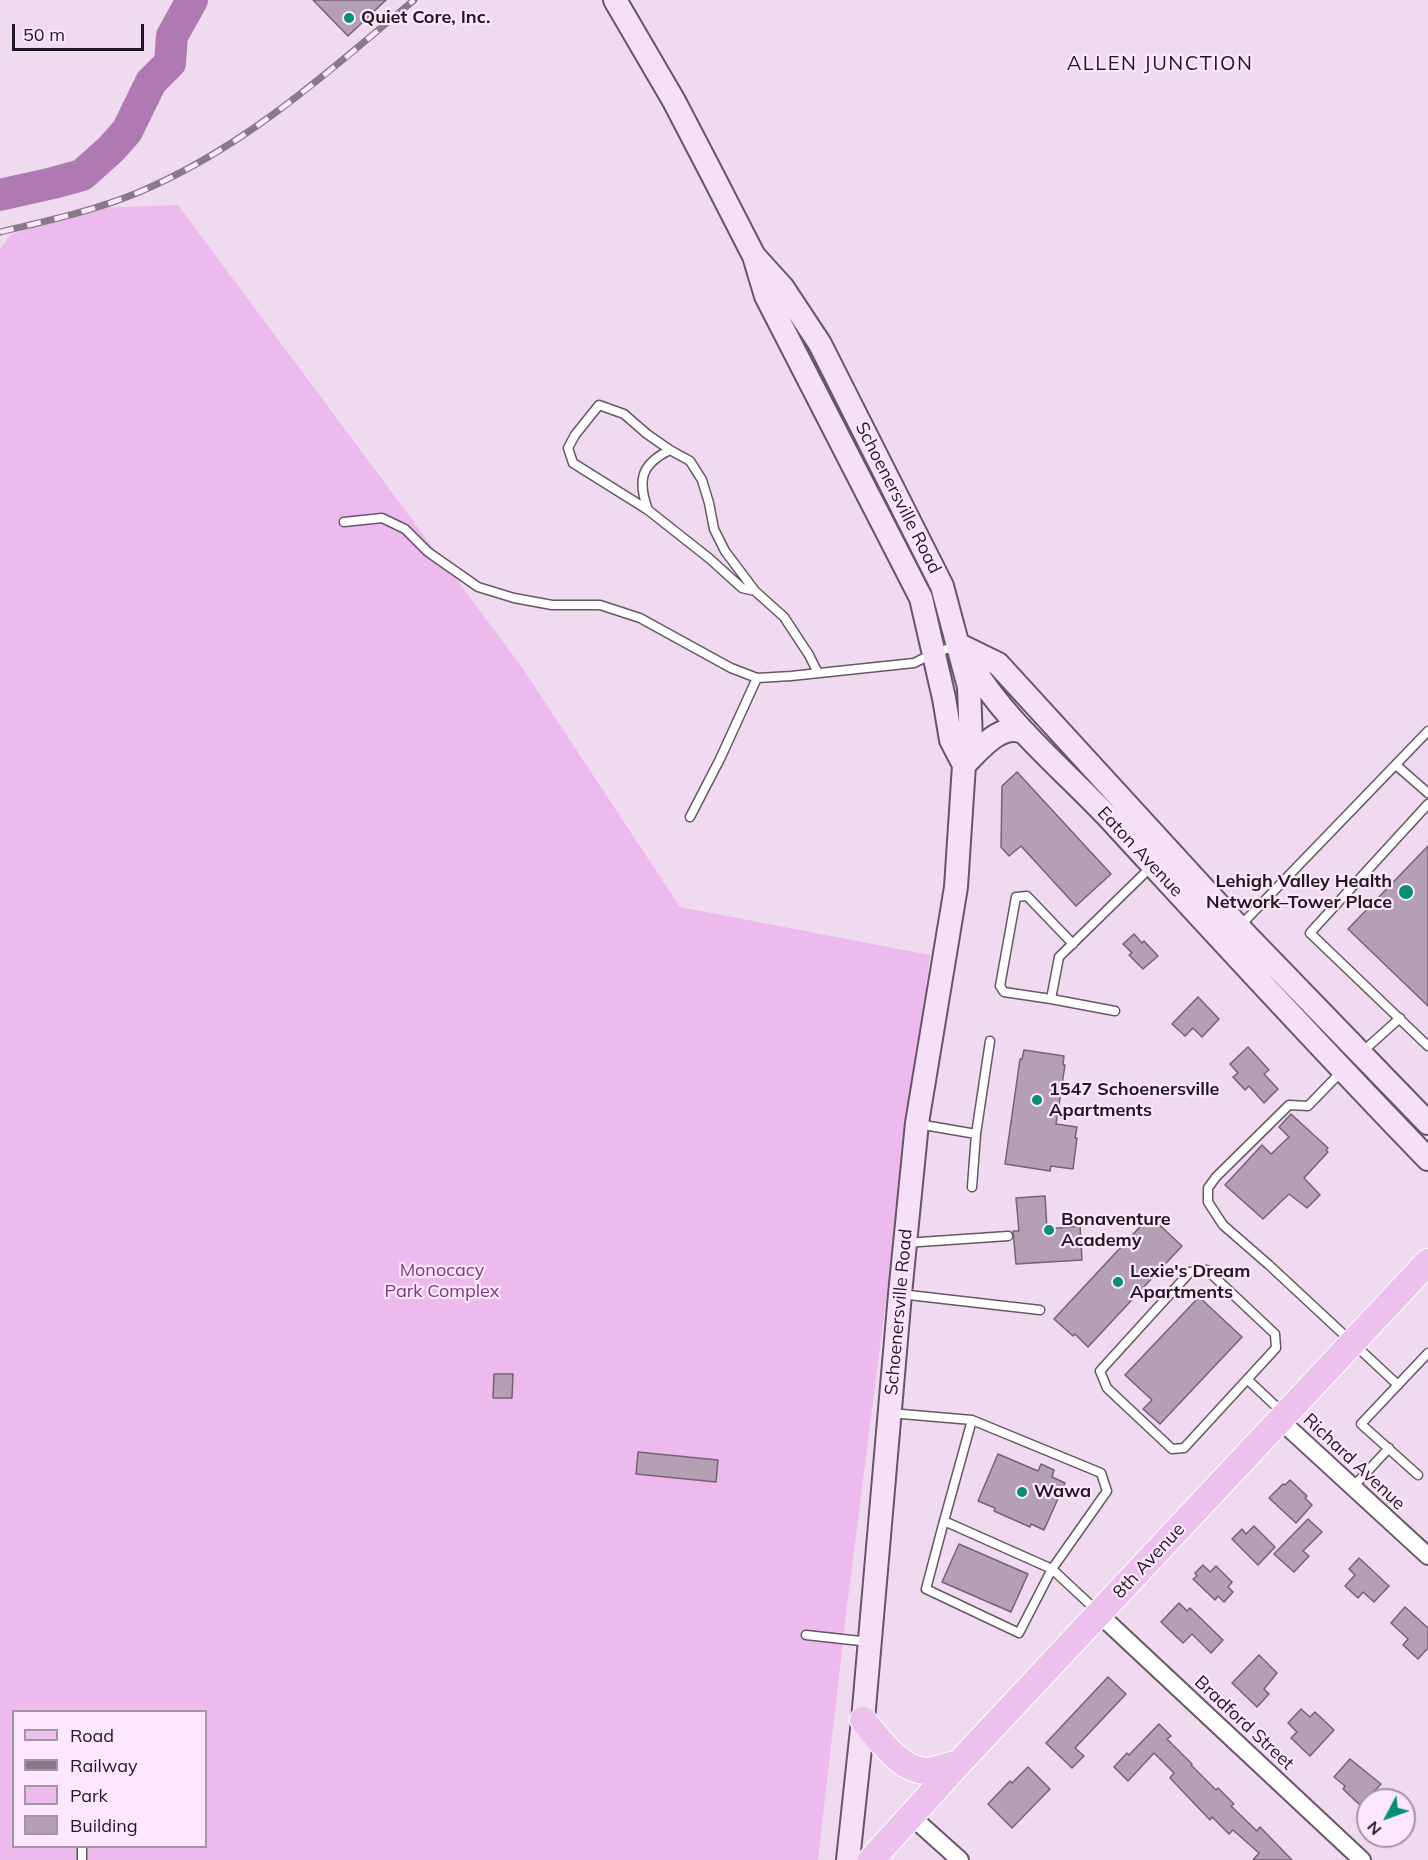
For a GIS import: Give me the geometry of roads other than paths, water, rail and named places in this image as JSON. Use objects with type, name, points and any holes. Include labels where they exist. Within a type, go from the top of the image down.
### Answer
[{"type":"main road","name":"Schoenersville Road","points":[[615,0],[674,101],[754,256],[766,296],[921,598],[944,698],[951,740],[964,765]]},
{"type":"main road","name":"Schoenersville Road","points":[[754,256],[783,288],[820,344],[942,586],[969,687],[971,742],[964,765],[956,887],[917,1124],[863,1720],[848,1860]]},
{"type":"main road","name":"Eaton Avenue","points":[[921,598],[959,645],[983,686],[1025,733],[1153,866],[1342,1071],[1428,1159]]},
{"type":"main road","name":"Eaton Avenue","points":[[959,645],[998,664],[1239,927],[1428,1123]]},
{"type":"main road","points":[[964,765],[994,737],[1019,729],[1025,733]]},
{"type":"main road","name":"8th Avenue","points":[[871,1860],[1428,1262]]},
{"type":"main road","points":[[863,1720],[891,1754],[909,1766],[926,1771],[959,1763]]},
{"type":"street","name":"Richard Avenue","points":[[1283,1418],[1428,1556]]},
{"type":"street","name":"Bradford Street","points":[[1100,1614],[1362,1860]]},
{"type":"street","points":[[911,1816],[960,1860]]},
{"type":"lane","points":[[755,591],[742,588],[696,547],[648,510],[573,463],[568,448],[575,435],[599,405],[624,414],[670,450],[690,461],[702,480],[710,503],[714,529],[725,551],[755,591],[784,617],[818,673]]},
{"type":"lane","points":[[648,510],[641,484],[645,468],[658,456],[670,450]]},
{"type":"lane","points":[[344,522],[382,518],[405,529],[429,552],[478,587],[514,598],[552,605],[600,605],[640,618],[731,668],[757,678],[914,663],[934,653],[959,645]]},
{"type":"lane","points":[[690,817],[720,759],[757,678]]},
{"type":"lane","points":[[1239,927],[1428,731]]},
{"type":"lane","points":[[1396,765],[1428,793]]},
{"type":"lane","points":[[1428,804],[1310,933],[1428,1046]]},
{"type":"lane","points":[[1051,999],[1059,957],[1153,866]]},
{"type":"lane","points":[[1073,944],[1027,896],[1016,897],[1000,986],[1004,992],[1115,1011]]},
{"type":"lane","points":[[1361,1054],[1400,1018]]},
{"type":"lane","points":[[972,1187],[976,1134],[990,1041]]},
{"type":"lane","points":[[1342,1071],[1308,1106],[1289,1105],[1216,1177],[1208,1188],[1208,1202],[1223,1225],[1398,1385]]},
{"type":"lane","points":[[917,1124],[976,1134]]},
{"type":"lane","points":[[905,1243],[1008,1236]]},
{"type":"lane","points":[[1207,1270],[1275,1334],[1276,1348],[1248,1380],[1184,1448],[1172,1449],[1107,1388],[1100,1371],[1190,1272],[1207,1270]]},
{"type":"lane","points":[[900,1294],[1040,1310]]},
{"type":"lane","points":[[1418,1475],[1361,1424],[1428,1353]]},
{"type":"lane","points":[[1248,1380],[1283,1418]]},
{"type":"lane","points":[[890,1413],[972,1420],[1101,1473],[1107,1491],[1052,1569],[1019,1633],[926,1589],[972,1420]]},
{"type":"lane","points":[[1353,1487],[1389,1448]]},
{"type":"lane","points":[[944,1521],[1052,1569],[1100,1614]]},
{"type":"lane","points":[[806,1635],[870,1642]]},
{"type":"waterway","points":[[0,195],[82,175],[111,149],[127,131],[151,82],[170,63],[172,36],[192,0]]},
{"type":"railway","points":[[0,232],[104,205],[137,193],[213,155],[316,82],[414,0]]},
{"type":"place","name":"Quiet Core, Inc.","points":[[349,18]]},
{"type":"place","name":"Lehigh Valley Health Network–Tower Place","points":[[1406,892]]},
{"type":"place","name":"1547 Schoenersville Apartments","points":[[1037,1100]]},
{"type":"place","name":"Bonaventure Academy","points":[[1049,1230]]},
{"type":"place","name":"Lexie's Dream Apartments","points":[[1118,1282]]},
{"type":"place","name":"Wawa","points":[[1022,1492]]},
{"type":"district","name":"ALLEN JUNCTION","points":[[1160,64]]},
{"type":"park label","name":"Monocacy Park Complex","points":[[442,1281]]}]
